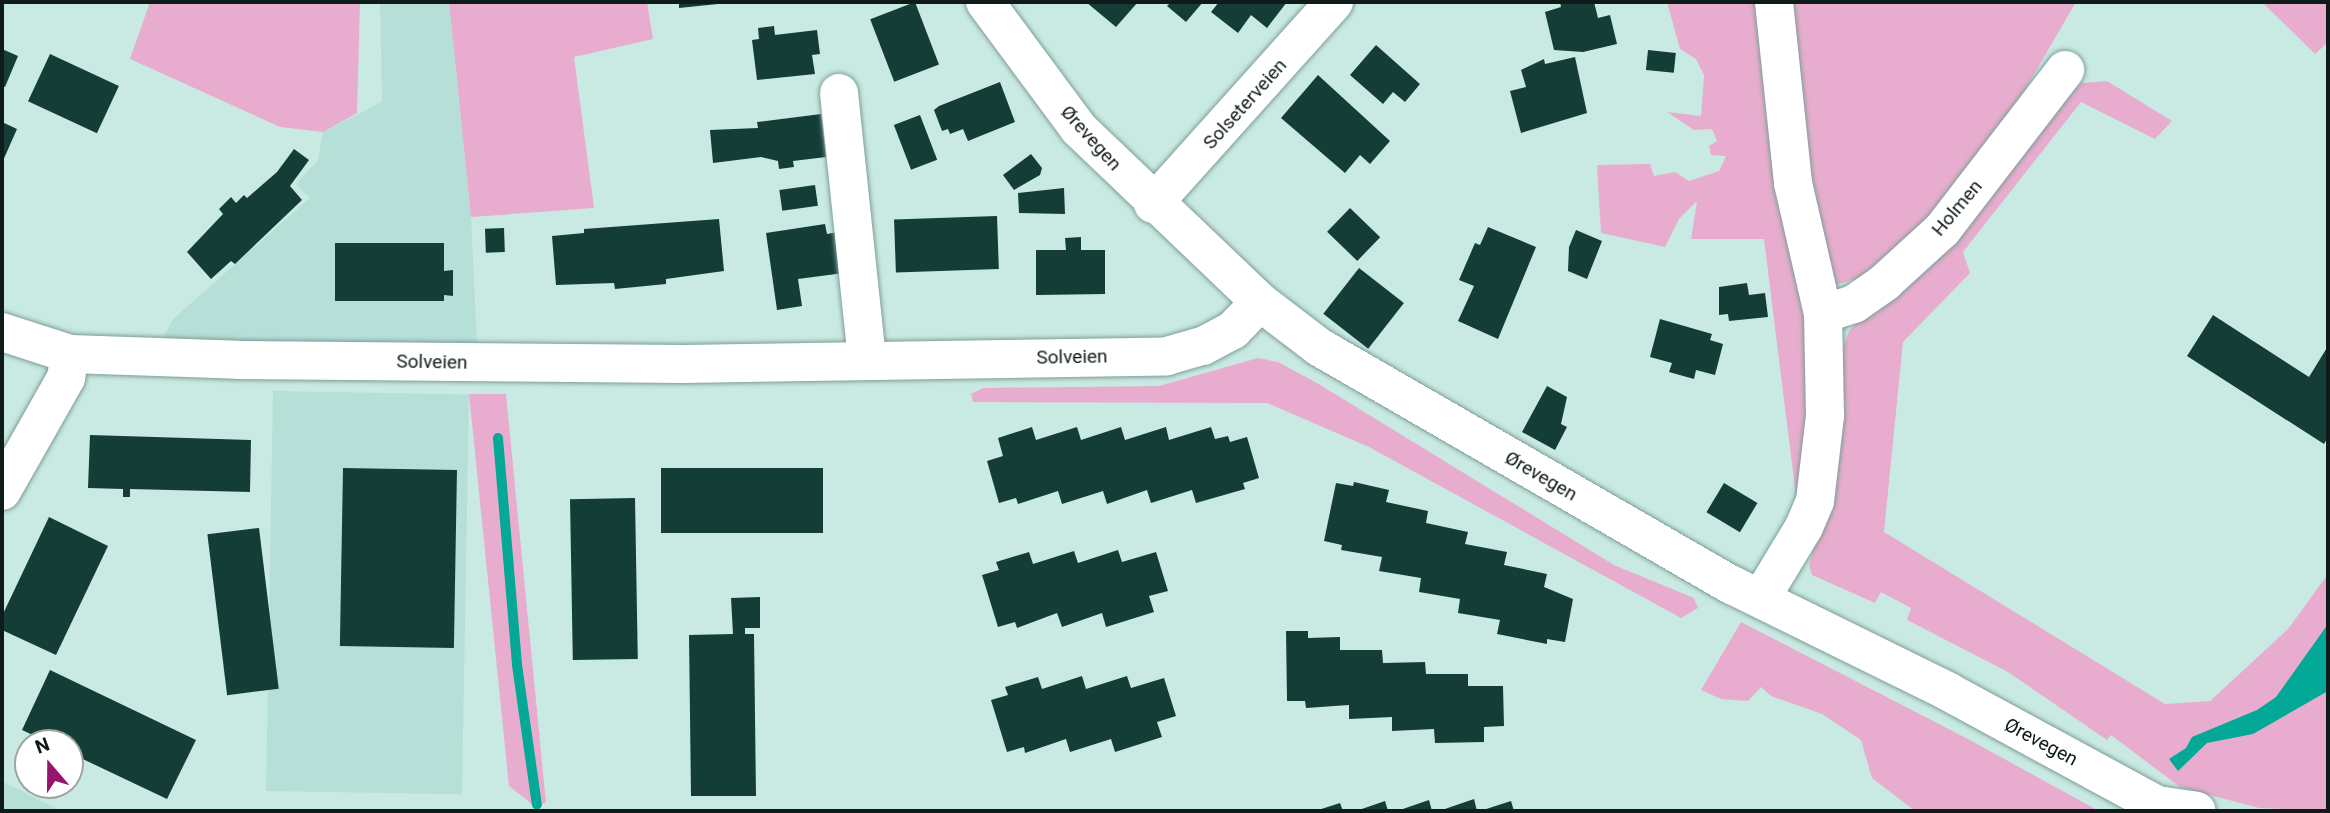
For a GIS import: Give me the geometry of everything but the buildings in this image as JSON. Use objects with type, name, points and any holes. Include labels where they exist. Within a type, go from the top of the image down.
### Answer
[{"type":"street","name":"Ørevegen","points":[[986,2],[1079,130],[1153,204],[1260,302],[1356,371],[1760,598],[1947,691],[2156,808],[2197,811]]},
{"type":"street","name":"Solseterveien","points":[[1153,204],[1334,2]]},
{"type":"street","points":[[1760,598],[1815,501],[1825,415],[1823,314],[1793,183],[1774,2]]},
{"type":"street","name":"Holmen","points":[[1823,314],[1854,304],[1885,282],[1942,230],[2065,70]]},
{"type":"street","points":[[839,93],[867,360]]},
{"type":"street","name":"Solveien","points":[[2,332],[70,354],[523,363],[1167,356],[1203,346],[1233,330],[1260,302]]},
{"type":"street","points":[[2,491],[66,378],[70,354]]},
{"type":"shaded area","points":[[150,2],[360,2],[357,113],[323,132],[280,127],[130,59]]},
{"type":"shaded area","points":[[380,2],[449,2],[471,217],[477,344],[161,341],[173,319],[310,198],[296,184],[318,160],[323,132],[382,102]]},
{"type":"shaded area","points":[[449,2],[647,2],[653,39],[574,57],[594,208],[471,217]]},
{"type":"shaded area","points":[[1667,2],[1759,2],[1816,350],[1797,504],[1764,239],[1691,239],[1697,201],[1679,219],[1665,247],[1601,233],[1597,165],[1650,164],[1654,176],[1675,172],[1689,181],[1719,171],[1726,156],[1711,155],[1709,146],[1717,141],[1712,129],[1694,130],[1667,112],[1701,116],[1704,75],[1696,59],[1680,49]]},
{"type":"shaded area","points":[[1784,2],[2076,2],[1995,141],[1934,218],[1867,275],[1833,286],[1824,281]]},
{"type":"shaded area","points":[[2262,2],[2328,2],[2328,42],[2315,54]]},
{"type":"shaded area","points":[[2107,81],[2172,121],[2155,139],[2081,102],[1963,252],[1970,273],[1903,342],[1884,532],[2165,704],[2210,701],[2288,629],[2328,574],[2328,811],[2259,808],[2180,787],[2111,735],[2107,740],[2008,672],[1907,620],[1911,608],[1881,592],[1875,603],[1812,575],[1809,565],[1830,487],[1840,355],[1849,331],[2061,100],[2082,83]]},
{"type":"shaded area","points":[[1258,358],[1278,362],[1317,383],[1614,565],[1694,598],[1698,608],[1681,618],[1369,447],[1267,403],[973,402],[971,394],[983,388],[1159,386]]},
{"type":"shaded area","points":[[273,391],[469,394],[462,794],[266,791]]},
{"type":"shaded area","points":[[469,394],[506,394],[546,803],[533,805],[509,786]]},
{"type":"shaded area","points":[[1741,622],[1968,739],[2099,811],[1915,811],[1872,778],[1861,740],[1822,714],[1771,696],[1761,687],[1748,701],[1721,699],[1701,690]]},
{"type":"shaded area","points":[[2328,624],[2328,691],[2253,734],[2207,743],[2178,771],[2169,759],[2186,748],[2192,737],[2257,710],[2276,697]]},
{"type":"shaded area","points":[[2,781],[14,787],[14,799],[37,799],[61,811],[2,811]]},
{"type":"waterway","points":[[498,438],[517,665],[537,805]]}]
